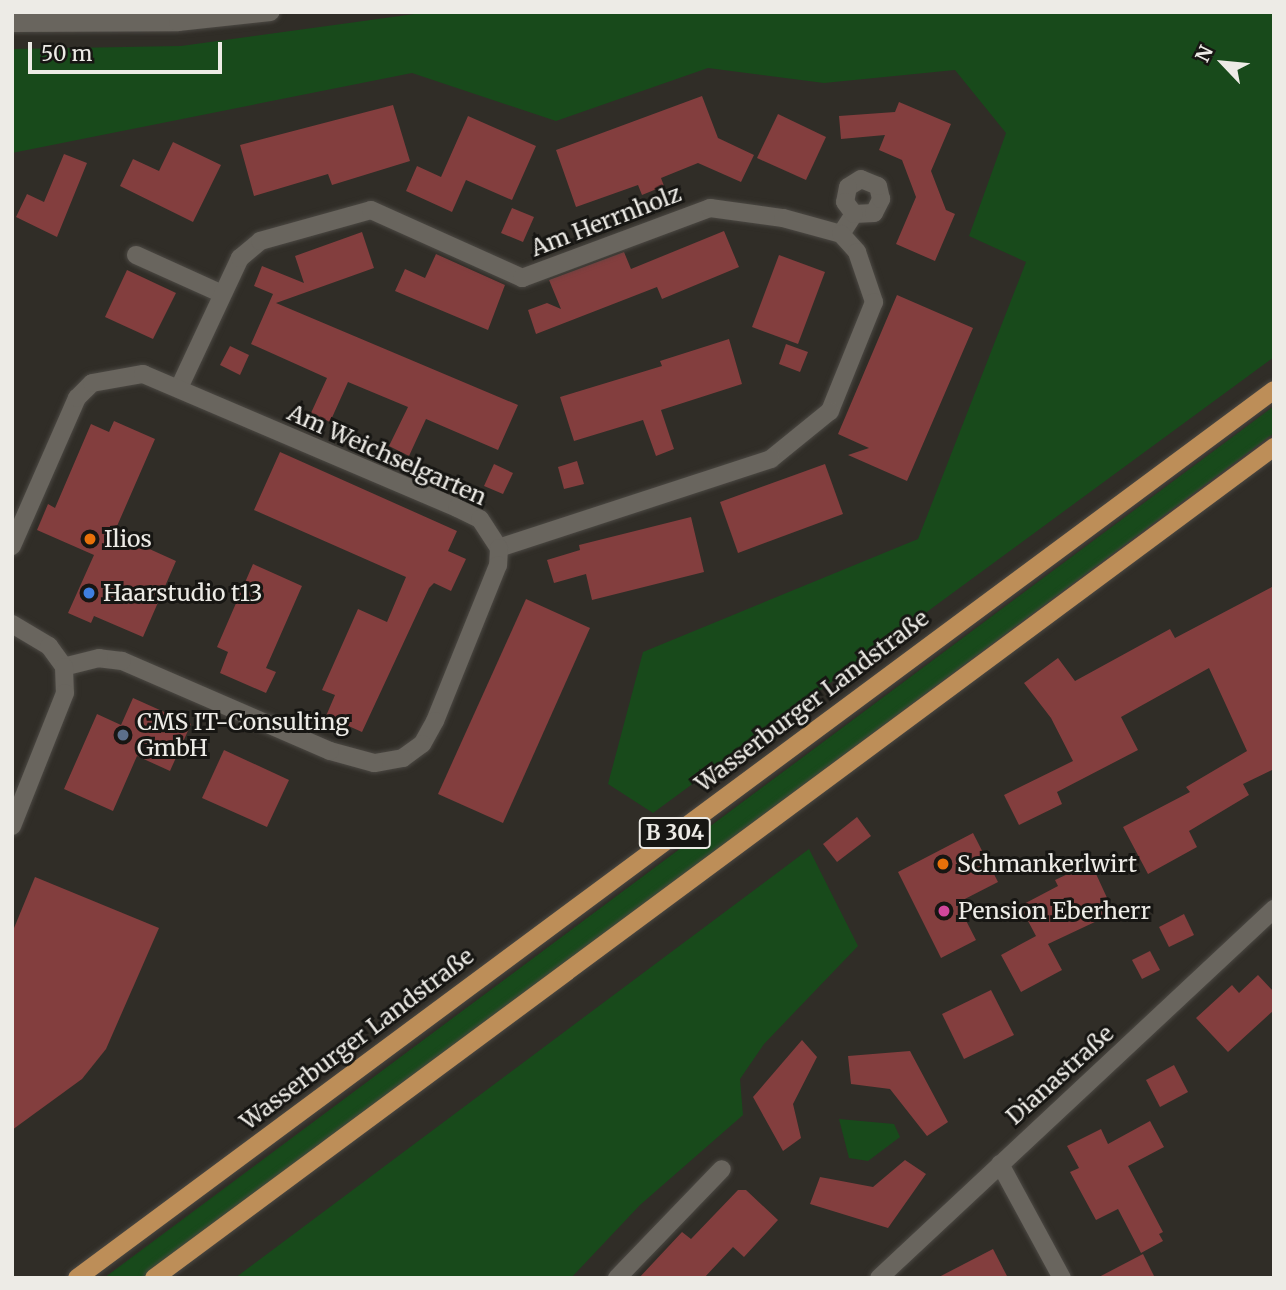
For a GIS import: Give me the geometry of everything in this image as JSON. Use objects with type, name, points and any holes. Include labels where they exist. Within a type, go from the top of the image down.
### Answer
[{"type":"main road","name":"Wasserburger Landstraße","points":[[77,1278],[1274,390]]},
{"type":"main road","name":"B 304","points":[[154,1278],[1274,447]]},
{"type":"street","points":[[12,23],[178,22],[270,12]]},
{"type":"street","name":"Am Herrnholz","points":[[179,388],[220,293],[240,258],[260,241],[370,210],[522,278],[710,208],[783,218],[841,234]]},
{"type":"street","points":[[64,667],[99,657],[122,661],[330,751],[374,763],[403,758],[422,744],[435,721],[498,565],[499,548],[771,459],[830,411],[874,302],[857,252],[841,234],[854,214]]},
{"type":"street","points":[[136,255],[220,293]]},
{"type":"street","name":"Am Weichselgarten","points":[[12,546],[77,398],[92,383],[143,374],[480,519],[499,548]]},
{"type":"street","points":[[12,624],[49,646],[64,667],[65,693],[12,826]]},
{"type":"street","name":"Dianastraße","points":[[880,1278],[1274,909]]},
{"type":"street","points":[[1000,1164],[1062,1278]]},
{"type":"street","points":[[617,1278],[722,1169]]},
{"type":"green space","points":[[429,12],[1274,12],[1274,357],[653,813],[608,784],[643,652],[918,539],[1026,262],[969,236],[1006,133],[955,70],[824,83],[708,68],[556,121],[412,73],[12,153],[12,49],[181,46]]},
{"type":"green space","points":[[1274,406],[1274,433],[144,1278],[104,1278]]},
{"type":"green space","points":[[809,849],[858,946],[764,1044],[740,1079],[743,1115],[640,1205],[571,1278],[235,1278]]},
{"type":"green space","points":[[839,1119],[894,1124],[900,1137],[868,1161],[849,1158]]},
{"type":"building","points":[[702,96],[718,138],[754,155],[741,182],[698,163],[661,178],[664,186],[642,195],[638,185],[576,207],[556,150]]},
{"type":"building","points":[[899,102],[951,124],[931,171],[946,210],[955,214],[935,261],[896,244],[916,197],[902,160],[879,150],[885,135],[841,139],[839,116],[895,112]]},
{"type":"building","points":[[393,105],[410,161],[332,185],[328,174],[254,196],[240,145]]},
{"type":"building","points":[[778,114],[826,137],[806,180],[757,158]]},
{"type":"building","points":[[468,116],[536,146],[512,200],[466,180],[452,212],[406,191],[417,166],[441,177]]},
{"type":"building","points":[[173,142],[221,165],[193,222],[120,186],[133,159],[159,171]]},
{"type":"building","points":[[64,154],[87,163],[57,237],[16,217],[27,194],[44,202]]},
{"type":"building","points":[[512,208],[534,217],[523,242],[501,233]]},
{"type":"building","points":[[724,231],[739,267],[662,299],[657,287],[536,334],[528,310],[547,303],[561,309],[549,280],[624,252],[631,269]]},
{"type":"building","points":[[362,232],[374,268],[276,303],[518,405],[498,450],[426,419],[409,456],[389,446],[408,407],[348,382],[330,422],[311,413],[327,378],[251,344],[273,294],[254,286],[262,266],[304,283],[295,256]]},
{"type":"building","points":[[436,254],[505,285],[488,330],[395,291],[405,269],[425,278]]},
{"type":"building","points":[[779,255],[825,272],[798,344],[752,327]]},
{"type":"building","points":[[127,270],[176,293],[153,339],[105,317]]},
{"type":"building","points":[[897,295],[973,328],[907,481],[848,455],[869,448],[838,434]]},
{"type":"building","points":[[729,339],[742,384],[661,410],[674,449],[656,456],[643,420],[574,441],[560,397],[662,366],[660,361]]},
{"type":"building","points":[[786,344],[808,352],[800,372],[779,364]]},
{"type":"building","points":[[230,346],[249,355],[240,375],[220,365]]},
{"type":"building","points":[[114,421],[155,439],[114,533],[176,561],[143,637],[94,616],[91,623],[68,613],[94,555],[37,530],[48,504],[55,508],[91,424],[109,432]]},
{"type":"building","points":[[280,452],[457,531],[448,551],[466,559],[451,591],[434,583],[429,588],[362,732],[326,716],[335,695],[322,690],[358,609],[387,622],[406,577],[254,510]]},
{"type":"building","points":[[577,461],[584,484],[564,489],[558,467]]},
{"type":"building","points":[[494,464],[513,473],[503,494],[484,486]]},
{"type":"building","points":[[825,464],[843,514],[738,553],[720,502]]},
{"type":"building","points":[[691,517],[704,572],[592,600],[586,574],[554,583],[547,560],[580,550],[579,545]]},
{"type":"building","points":[[253,564],[302,586],[266,668],[276,672],[266,693],[220,673],[228,652],[217,647]]},
{"type":"building","points":[[1274,586],[1274,769],[1243,784],[1249,795],[1189,831],[1197,847],[1148,874],[1123,827],[1190,792],[1186,787],[1247,751],[1209,668],[1121,717],[1138,750],[1057,792],[1062,804],[1019,825],[1004,795],[1073,761],[1051,718],[1024,683],[1058,658],[1075,681],[1170,629],[1175,638]]},
{"type":"building","points":[[526,599],[590,628],[503,823],[438,794]]},
{"type":"building","points":[[133,698],[191,724],[170,771],[137,756],[113,811],[64,789],[97,714],[121,725]]},
{"type":"building","points":[[224,750],[289,780],[267,827],[202,798]]},
{"type":"building","points":[[857,817],[871,836],[837,862],[823,844]]},
{"type":"building","points":[[973,833],[998,882],[957,903],[976,940],[941,958],[898,872]]},
{"type":"building","points":[[1091,863],[1114,913],[1048,944],[1062,970],[1021,992],[1001,955],[1036,936],[1020,906],[1058,886],[1055,880]]},
{"type":"building","points":[[35,877],[159,928],[106,1049],[82,1079],[12,1130],[12,933]]},
{"type":"building","points":[[1184,914],[1194,935],[1169,947],[1159,927]]},
{"type":"building","points":[[1150,951],[1160,970],[1142,979],[1132,960]]},
{"type":"building","points":[[1258,975],[1274,992],[1274,1010],[1228,1052],[1196,1018],[1232,985],[1239,993]]},
{"type":"building","points":[[991,990],[1014,1035],[964,1059],[942,1014]]},
{"type":"building","points":[[802,1040],[817,1057],[793,1104],[801,1138],[783,1151],[753,1097]]},
{"type":"building","points":[[910,1051],[948,1122],[927,1136],[890,1089],[851,1084],[848,1056]]},
{"type":"building","points":[[1174,1065],[1188,1092],[1160,1107],[1146,1080]]},
{"type":"building","points":[[1150,1121],[1164,1147],[1128,1166],[1163,1232],[1159,1234],[1163,1241],[1141,1253],[1118,1209],[1096,1220],[1070,1172],[1079,1168],[1067,1146],[1101,1129],[1108,1144]]},
{"type":"building","points":[[905,1160],[926,1174],[888,1228],[810,1204],[820,1177],[873,1187]]},
{"type":"building","points":[[738,1190],[746,1190],[778,1220],[744,1257],[733,1247],[704,1278],[639,1278],[682,1232],[691,1239]]},
{"type":"building","points":[[993,1249],[1008,1278],[937,1278]]},
{"type":"building","points":[[1143,1254],[1155,1278],[1097,1278]]},
{"type":"place","name":"Ilios","points":[[90,539]]},
{"type":"place","name":"Haarstudio t13","points":[[89,593]]},
{"type":"place","name":"CMS IT-Consulting GmbH","points":[[123,735]]},
{"type":"place","name":"Schmankerlwirt","points":[[943,864]]},
{"type":"place","name":"Pension Eberherr","points":[[944,911]]}]
